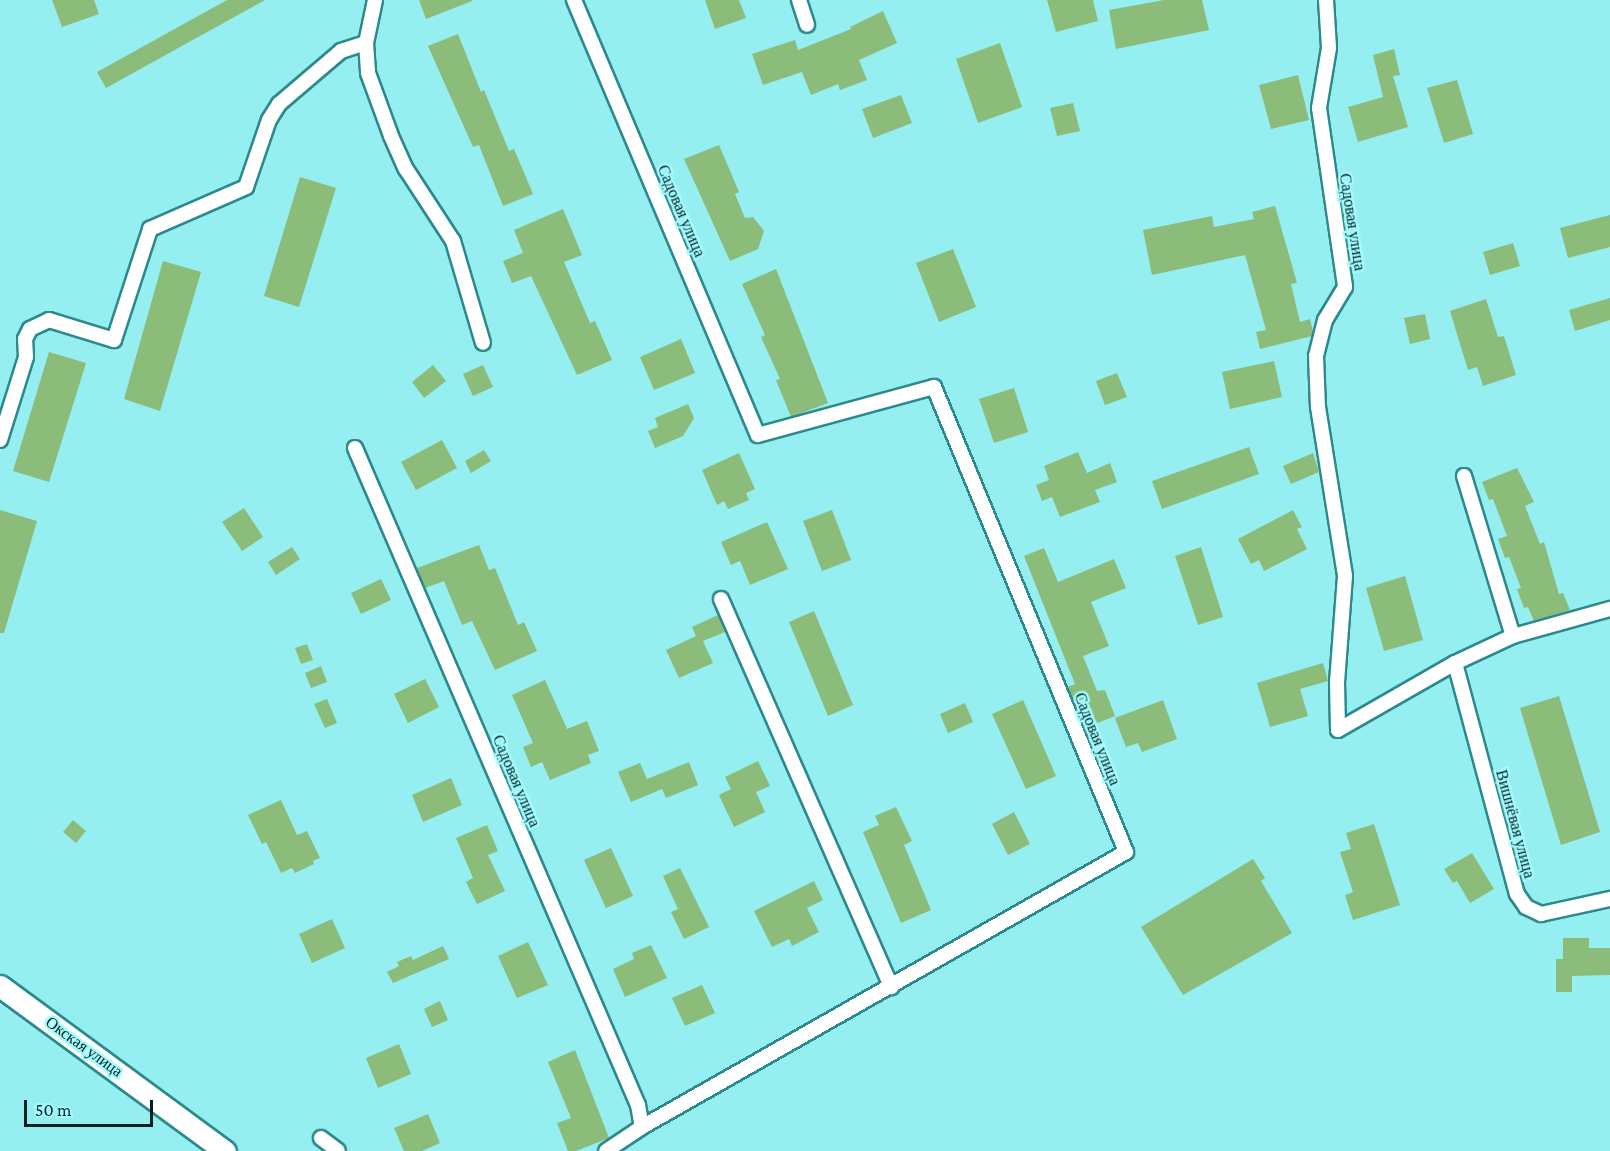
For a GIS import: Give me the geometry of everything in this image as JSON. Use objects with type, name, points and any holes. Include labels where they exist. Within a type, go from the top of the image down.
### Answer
[{"type":"main road","name":"Окская улица","points":[[0,986],[225,1151]]},
{"type":"street","points":[[375,0],[366,43],[368,73],[391,136],[406,169],[441,219],[453,241],[483,343]]},
{"type":"street","name":"Садовая улица","points":[[574,0],[758,435],[934,387],[1126,852],[642,1127],[606,1151]]},
{"type":"street","points":[[799,0],[807,25]]},
{"type":"street","name":"Садовая улица","points":[[1326,0],[1329,48],[1319,108],[1345,287],[1325,320],[1316,356],[1318,407],[1345,576],[1337,682],[1338,730],[1455,663]]},
{"type":"street","points":[[0,440],[26,357],[25,339],[30,329],[49,320],[114,340],[150,229],[246,187],[269,120],[279,104],[341,51],[366,43]]},
{"type":"street","name":"Садовая улица","points":[[355,448],[638,1105],[642,1127]]},
{"type":"street","points":[[1464,476],[1513,636]]},
{"type":"street","points":[[722,598],[891,987]]},
{"type":"street","points":[[1455,663],[1513,636],[1610,609]]},
{"type":"street","name":"Вишнёвая улица","points":[[1455,663],[1517,894],[1526,907],[1541,914],[1610,899]]},
{"type":"street","points":[[321,1138],[338,1151]]},
{"type":"building","points":[[52,0],[94,0],[99,14],[62,27]]},
{"type":"building","points":[[227,0],[265,0],[106,88],[97,72]]},
{"type":"building","points":[[419,0],[472,0],[472,1],[426,19]]},
{"type":"building","points":[[705,0],[739,0],[746,18],[715,29]]},
{"type":"building","points":[[1047,0],[1093,0],[1098,21],[1056,32]]},
{"type":"building","points":[[1164,0],[1202,0],[1209,30],[1116,49],[1109,10]]},
{"type":"building","points":[[883,11],[897,43],[859,60],[867,80],[840,90],[838,84],[811,95],[802,72],[763,85],[752,54],[795,40],[798,50],[851,29],[850,27]]},
{"type":"building","points":[[458,34],[481,92],[484,90],[509,151],[514,149],[533,194],[503,206],[479,145],[473,147],[428,46]]},
{"type":"building","points":[[1000,43],[1022,107],[978,123],[956,59]]},
{"type":"building","points":[[1394,49],[1400,75],[1393,76],[1408,127],[1358,142],[1348,107],[1383,97],[1373,55]]},
{"type":"building","points":[[1298,75],[1309,120],[1271,129],[1259,85]]},
{"type":"building","points":[[1457,80],[1473,134],[1444,143],[1427,88]]},
{"type":"building","points":[[901,95],[912,123],[873,138],[862,109]]},
{"type":"building","points":[[1073,103],[1080,131],[1057,136],[1050,108]]},
{"type":"building","points":[[719,145],[739,192],[735,194],[745,218],[753,217],[764,231],[758,249],[730,261],[684,159]]},
{"type":"building","points":[[300,177],[336,188],[299,307],[264,296]]},
{"type":"building","points":[[1275,206],[1297,283],[1291,284],[1300,322],[1310,319],[1313,332],[1312,336],[1260,349],[1256,332],[1266,330],[1245,255],[1152,275],[1143,230],[1212,216],[1214,227],[1254,219],[1252,212]]},
{"type":"building","points":[[563,209],[582,255],[564,262],[590,323],[595,321],[612,360],[577,375],[531,276],[512,283],[503,261],[523,253],[514,230]]},
{"type":"building","points":[[1610,215],[1610,247],[1568,258],[1560,228]]},
{"type":"building","points":[[1513,243],[1520,266],[1490,275],[1483,252]]},
{"type":"building","points":[[953,249],[976,307],[939,322],[916,263]]},
{"type":"building","points":[[163,261],[201,272],[160,411],[124,399]]},
{"type":"building","points":[[776,269],[828,403],[791,417],[776,380],[780,379],[761,337],[765,335],[742,284]]},
{"type":"building","points":[[1610,298],[1610,320],[1575,331],[1569,310]]},
{"type":"building","points":[[1486,299],[1498,337],[1504,336],[1516,375],[1483,386],[1477,367],[1468,370],[1450,311]]},
{"type":"building","points":[[1425,314],[1430,339],[1410,344],[1404,318]]},
{"type":"building","points":[[681,339],[695,373],[654,390],[640,357]]},
{"type":"building","points":[[49,352],[86,363],[49,482],[13,471]]},
{"type":"building","points":[[1274,361],[1282,397],[1230,409],[1222,372]]},
{"type":"building","points":[[433,365],[446,381],[424,398],[412,382]]},
{"type":"building","points":[[483,365],[493,387],[473,396],[463,374]]},
{"type":"building","points":[[1117,373],[1127,397],[1105,405],[1096,381]]},
{"type":"building","points":[[1014,388],[1028,432],[994,443],[979,399]]},
{"type":"building","points":[[688,404],[694,418],[683,436],[655,448],[648,431],[658,427],[655,418]]},
{"type":"building","points":[[442,440],[457,468],[416,490],[401,462]]},
{"type":"building","points":[[1249,447],[1259,474],[1162,509],[1152,481]]},
{"type":"building","points":[[484,450],[491,461],[471,473],[465,461]]},
{"type":"building","points":[[1078,452],[1087,473],[1110,463],[1117,482],[1095,490],[1100,502],[1060,517],[1052,497],[1042,501],[1036,485],[1049,480],[1044,466]]},
{"type":"building","points":[[739,453],[755,489],[746,493],[749,500],[728,509],[724,501],[717,505],[702,470]]},
{"type":"building","points":[[1313,453],[1319,472],[1291,484],[1283,466]]},
{"type":"building","points":[[1517,468],[1534,502],[1525,506],[1540,544],[1544,542],[1559,594],[1563,593],[1570,610],[1534,621],[1528,607],[1524,608],[1517,589],[1521,588],[1509,557],[1505,558],[1498,539],[1507,536],[1493,499],[1489,500],[1482,482]]},
{"type":"building","points":[[244,508],[263,537],[242,551],[222,522]]},
{"type":"building","points":[[0,510],[37,521],[4,633],[0,633]]},
{"type":"building","points":[[832,510],[851,560],[822,571],[803,521]]},
{"type":"building","points":[[1293,510],[1302,527],[1297,529],[1307,549],[1264,571],[1259,560],[1251,564],[1238,539]]},
{"type":"building","points":[[767,522],[788,569],[750,585],[740,561],[731,565],[721,542]]},
{"type":"building","points":[[479,545],[489,570],[495,568],[518,625],[524,622],[537,651],[495,670],[472,621],[462,625],[444,581],[425,588],[417,568]]},
{"type":"building","points":[[292,547],[300,559],[276,575],[268,562]]},
{"type":"building","points":[[1201,547],[1223,617],[1198,625],[1175,556]]},
{"type":"building","points":[[1044,548],[1058,582],[1114,559],[1126,588],[1091,602],[1109,646],[1083,656],[1097,691],[1105,690],[1115,716],[1085,728],[1068,687],[1075,684],[1024,556]]},
{"type":"building","points":[[1405,576],[1423,640],[1384,651],[1366,588]]},
{"type":"building","points":[[381,579],[391,600],[361,614],[351,593]]},
{"type":"building","points":[[814,611],[853,705],[828,716],[789,622]]},
{"type":"building","points":[[718,615],[725,632],[703,641],[713,663],[679,678],[666,650],[696,636],[692,627]]},
{"type":"building","points":[[307,644],[313,660],[301,664],[295,648]]},
{"type":"building","points":[[1323,663],[1328,681],[1300,689],[1308,716],[1270,727],[1257,683]]},
{"type":"building","points":[[321,666],[327,682],[311,688],[305,673]]},
{"type":"building","points":[[425,679],[439,707],[408,723],[394,694]]},
{"type":"building","points":[[545,680],[567,729],[587,721],[599,751],[588,755],[591,763],[550,780],[542,762],[531,767],[523,747],[533,743],[512,695]]},
{"type":"building","points":[[1559,696],[1600,832],[1561,845],[1520,708]]},
{"type":"building","points":[[327,699],[337,723],[325,728],[314,704]]},
{"type":"building","points":[[1023,700],[1056,776],[1026,789],[992,714]]},
{"type":"building","points":[[1163,700],[1177,739],[1142,752],[1138,743],[1126,747],[1115,718]]},
{"type":"building","points":[[965,703],[973,722],[948,733],[940,714]]},
{"type":"building","points":[[758,761],[770,786],[756,792],[765,812],[734,827],[719,795],[731,789],[725,777]]},
{"type":"building","points":[[689,762],[698,785],[666,798],[662,789],[631,802],[618,772],[640,763],[647,779]]},
{"type":"building","points":[[451,778],[462,805],[423,822],[412,795]]},
{"type":"building","points":[[281,800],[297,835],[307,831],[320,858],[313,861],[314,864],[295,873],[292,868],[281,873],[266,842],[262,844],[248,815]]},
{"type":"building","points":[[896,807],[912,841],[904,845],[931,910],[901,923],[863,832],[879,825],[875,816]]},
{"type":"building","points":[[1014,812],[1030,844],[1008,855],[992,824]]},
{"type":"building","points":[[73,820],[86,831],[76,843],[63,832]]},
{"type":"building","points":[[1374,824],[1400,905],[1353,920],[1345,895],[1353,892],[1340,852],[1351,849],[1346,833]]},
{"type":"building","points":[[487,825],[498,851],[488,855],[505,891],[477,904],[466,882],[473,878],[456,838]]},
{"type":"building","points":[[611,848],[633,896],[606,908],[584,860]]},
{"type":"building","points":[[1472,853],[1494,889],[1470,903],[1457,881],[1453,883],[1444,869]]},
{"type":"building","points":[[1253,859],[1265,878],[1261,881],[1292,933],[1183,995],[1141,927]]},
{"type":"building","points":[[680,868],[709,927],[684,939],[671,912],[678,909],[663,876]]},
{"type":"building","points":[[814,881],[823,900],[807,908],[819,932],[792,946],[789,939],[772,947],[754,911]]},
{"type":"building","points":[[332,919],[345,948],[312,963],[299,934]]},
{"type":"building","points":[[1563,938],[1589,938],[1589,948],[1610,948],[1610,975],[1572,976],[1572,992],[1556,992],[1556,959],[1563,959]]},
{"type":"building","points":[[528,942],[548,985],[517,998],[498,956]]},
{"type":"building","points":[[651,945],[667,978],[625,997],[613,969],[634,959],[632,953]]},
{"type":"building","points":[[443,946],[449,959],[393,983],[387,972],[399,966],[397,962],[411,956],[413,960]]},
{"type":"building","points":[[702,985],[715,1013],[685,1026],[672,998]]},
{"type":"building","points":[[440,1001],[448,1020],[432,1027],[424,1009]]},
{"type":"building","points":[[399,1044],[411,1074],[378,1088],[366,1058]]},
{"type":"building","points":[[575,1050],[609,1138],[576,1151],[568,1151],[557,1123],[571,1118],[548,1062]]},
{"type":"building","points":[[428,1114],[440,1143],[422,1151],[404,1151],[394,1128]]}]
